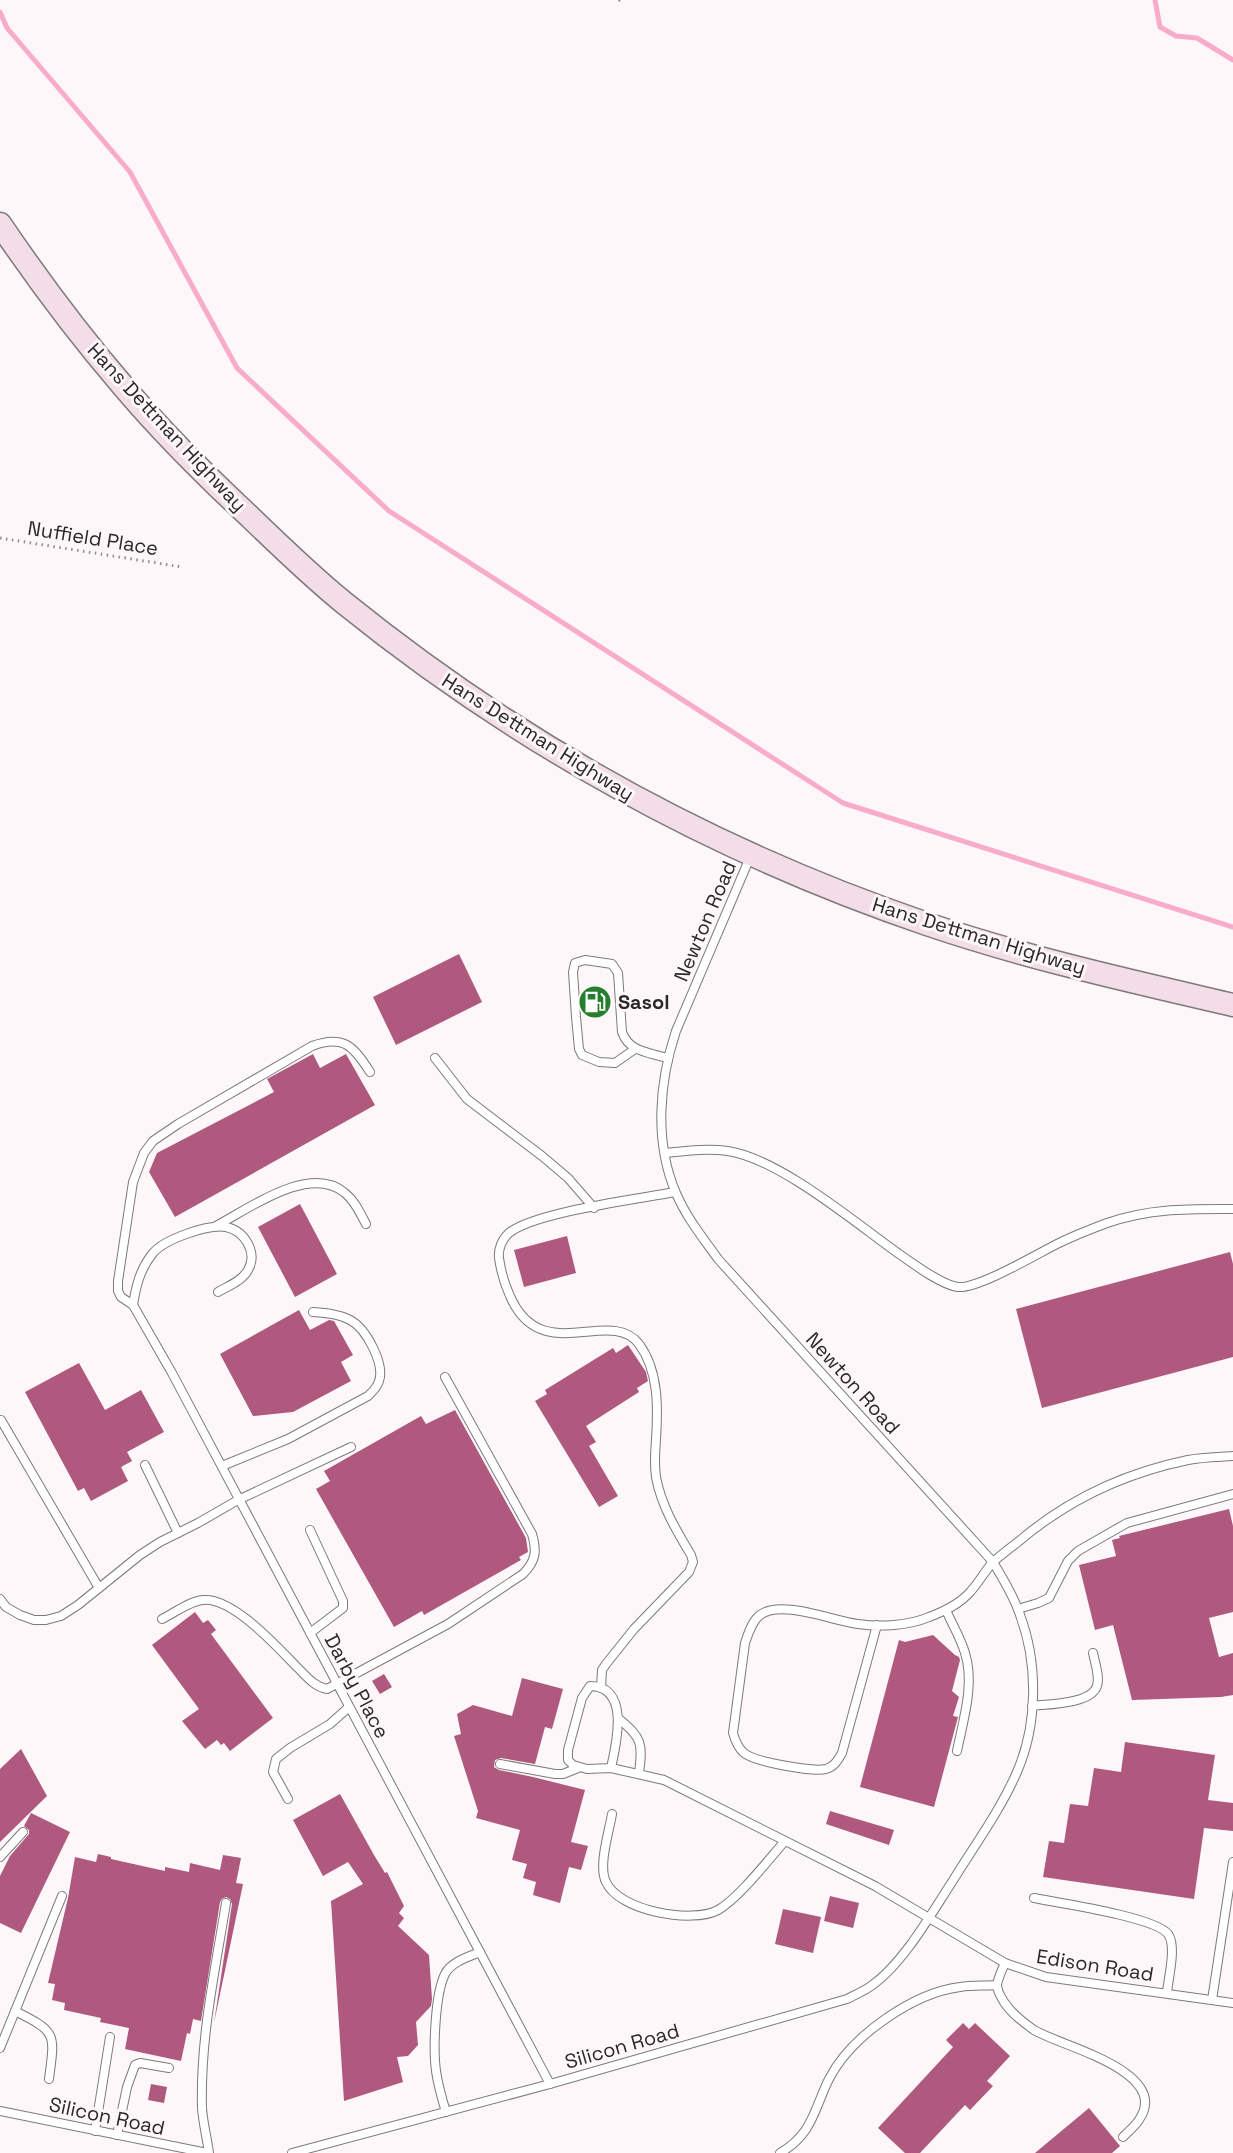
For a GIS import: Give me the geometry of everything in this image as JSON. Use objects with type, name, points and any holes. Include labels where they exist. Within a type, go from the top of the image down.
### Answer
[{"type":"street","name":"Hans Dettman Highway","points":[[0,224],[72,324],[123,387],[204,473],[341,600],[455,687],[555,751],[644,802],[751,855],[867,902],[981,941],[1066,965],[1233,1005]]},
{"type":"lane","name":"Newton Road","points":[[751,855],[676,1031],[667,1058],[661,1125],[664,1153],[675,1192],[692,1223],[718,1259],[993,1562],[1018,1609],[1029,1652],[1033,1694],[1031,1725],[1018,1770],[1002,1802],[928,1918]]},
{"type":"lane","points":[[635,1049],[615,1063],[599,1062],[582,1055],[579,1049],[576,1017],[573,972],[575,963],[585,960],[612,964],[618,973],[622,1032],[628,1045],[667,1058]]},
{"type":"lane","name":"Darby Place","points":[[370,1072],[357,1052],[348,1045],[340,1041],[322,1042],[178,1124],[153,1141],[144,1153],[133,1182],[118,1291],[121,1297],[133,1305],[172,1373],[550,2084]]},
{"type":"lane","points":[[435,1058],[467,1100],[568,1178],[594,1208]]},
{"type":"lane","points":[[664,1153],[696,1150],[726,1151],[745,1155],[786,1175],[914,1265],[950,1285],[959,1287],[971,1286],[1023,1263],[1058,1243],[1132,1215],[1171,1209],[1233,1209]]},
{"type":"lane","points":[[215,1227],[277,1193],[301,1184],[315,1182],[333,1185],[345,1192],[366,1224]]},
{"type":"lane","points":[[601,1688],[602,1670],[606,1664],[634,1629],[689,1572],[693,1562],[662,1499],[656,1476],[654,1461],[657,1400],[654,1380],[639,1346],[633,1338],[624,1333],[615,1331],[559,1333],[534,1327],[524,1320],[516,1310],[501,1275],[499,1253],[503,1240],[509,1233],[532,1222],[675,1192]]},
{"type":"lane","points":[[133,1305],[138,1280],[154,1252],[171,1241],[195,1232],[226,1227],[246,1239],[251,1252],[251,1263],[240,1278],[218,1292]]},
{"type":"lane","points":[[222,1467],[322,1422],[368,1396],[376,1388],[380,1378],[380,1366],[375,1351],[363,1332],[353,1321],[342,1316],[313,1312]]},
{"type":"lane","points":[[162,1619],[200,1600],[216,1601],[237,1613],[260,1632],[314,1684],[327,1689],[448,1624],[523,1574],[535,1557],[536,1547],[532,1534],[445,1377]]},
{"type":"lane","points":[[1,1420],[99,1588]]},
{"type":"lane","points":[[0,1599],[6,1607],[20,1616],[34,1620],[46,1620],[70,1611],[140,1555],[238,1500],[351,1447]]},
{"type":"lane","points":[[877,1625],[842,1753],[836,1764],[827,1769],[816,1769],[767,1762],[745,1754],[736,1744],[733,1733],[745,1643],[750,1629],[760,1615],[770,1611],[788,1609],[858,1624],[877,1625],[918,1621],[946,1611],[961,1601],[993,1562],[1043,1521],[1110,1484],[1190,1459],[1233,1456]]},
{"type":"lane","points":[[145,1465],[178,1533]]},
{"type":"lane","points":[[1018,1609],[1049,1598],[1068,1560],[1078,1551],[1127,1523],[1233,1494]]},
{"type":"lane","points":[[310,1530],[343,1601],[343,1608],[310,1633]]},
{"type":"lane","points":[[946,1611],[966,1654],[968,1672],[957,1752]]},
{"type":"lane","points":[[1032,1706],[1077,1701],[1091,1694],[1097,1686],[1098,1676],[1093,1653]]},
{"type":"lane","points":[[578,1767],[568,1760],[568,1750],[582,1698],[590,1686],[601,1688],[615,1703],[618,1734],[611,1768]]},
{"type":"lane","points":[[288,1799],[273,1772],[276,1759],[330,1724],[349,1707]]},
{"type":"lane","points":[[618,1718],[632,1729],[640,1744],[642,1750],[639,1773]]},
{"type":"lane","name":"Edison Road","points":[[500,1764],[555,1774],[578,1767],[611,1768],[664,1780],[875,1886],[1005,1963],[1046,1977],[1233,2003]]},
{"type":"lane","points":[[612,1814],[603,1871],[606,1882],[613,1892],[635,1906],[667,1914],[701,1916],[721,1909],[785,1841]]},
{"type":"lane","points":[[0,1857],[23,1832]]},
{"type":"lane","points":[[1212,2000],[1233,1862]]},
{"type":"lane","points":[[0,2048],[62,1896]]},
{"type":"lane","points":[[1034,1898],[1140,1920],[1158,1927],[1167,1934],[1172,1944],[1167,1994]]},
{"type":"lane","points":[[208,2153],[202,2109],[203,2062],[206,2026],[226,1903]]},
{"type":"lane","name":"Silicon Road","points":[[292,2153],[321,2149],[847,1999],[871,1986],[887,1972],[928,1918]]},
{"type":"lane","points":[[446,2112],[436,2070],[436,2015],[440,1990],[445,1974],[453,1965],[480,1952]]},
{"type":"lane","points":[[1005,1963],[997,1985],[1007,2007],[1035,2030],[1120,2068],[1142,2090],[1145,2102],[1143,2113],[1139,2122],[1123,2136]]},
{"type":"lane","points":[[780,2153],[805,2134],[835,2068],[855,2043],[888,2018],[920,1999],[960,1987],[997,1985]]},
{"type":"lane","points":[[15,2011],[43,2025],[52,2036],[53,2048],[49,2079]]},
{"type":"lane","points":[[95,2131],[110,2037]]},
{"type":"lane","points":[[117,2135],[127,2087],[135,2065],[140,2063],[169,2068]]},
{"type":"lane","name":"Silicon Road","points":[[0,2111],[117,2135],[174,2150],[208,2153]]},
{"type":"path","name":"Nuffield Place","points":[[0,538],[182,567]]},
{"type":"building","points":[[459,954],[482,1002],[396,1045],[373,997]]},
{"type":"building","points":[[313,1054],[320,1068],[346,1054],[375,1105],[175,1217],[149,1172],[157,1153],[274,1092],[267,1079]]},
{"type":"building","points":[[300,1204],[337,1274],[295,1297],[258,1227]]},
{"type":"building","points":[[567,1236],[576,1273],[524,1287],[514,1250]]},
{"type":"building","points":[[1230,1252],[1233,1264],[1233,1357],[1042,1408],[1016,1309]]},
{"type":"building","points":[[299,1310],[310,1330],[329,1320],[334,1321],[353,1355],[341,1362],[351,1381],[293,1412],[253,1416],[220,1354]]},
{"type":"building","points":[[628,1345],[646,1372],[648,1381],[637,1388],[639,1392],[586,1426],[596,1442],[589,1446],[618,1496],[599,1507],[535,1401],[547,1394],[545,1390],[613,1348],[616,1353]]},
{"type":"building","points":[[79,1363],[105,1410],[141,1390],[164,1432],[127,1452],[132,1461],[121,1467],[128,1481],[91,1501],[84,1488],[78,1491],[25,1392]]},
{"type":"building","points":[[455,1410],[526,1538],[528,1552],[519,1557],[521,1560],[424,1615],[422,1611],[394,1627],[316,1489],[330,1481],[324,1471],[421,1416],[426,1424]]},
{"type":"building","points":[[1229,1509],[1233,1526],[1233,1612],[1209,1618],[1219,1657],[1233,1653],[1233,1695],[1132,1700],[1113,1625],[1095,1630],[1079,1565],[1116,1556],[1112,1540],[1120,1538],[1119,1536]]},
{"type":"building","points":[[195,1612],[203,1623],[208,1620],[216,1630],[211,1634],[273,1718],[230,1751],[224,1743],[221,1745],[217,1740],[205,1749],[182,1721],[199,1709],[152,1645]]},
{"type":"building","points":[[933,1635],[960,1660],[952,1691],[959,1697],[953,1716],[958,1717],[934,1807],[860,1787],[899,1640],[905,1642]]},
{"type":"building","points":[[384,1674],[392,1687],[380,1694],[372,1681]]},
{"type":"building","points":[[522,1678],[563,1689],[552,1729],[545,1727],[535,1764],[501,1758],[495,1760],[494,1767],[585,1790],[571,1842],[588,1846],[581,1870],[569,1867],[560,1903],[533,1895],[536,1882],[523,1878],[527,1864],[512,1860],[520,1830],[476,1818],[478,1811],[454,1736],[461,1734],[457,1714],[473,1705],[512,1716]]},
{"type":"building","points":[[1125,1742],[1215,1755],[1208,1800],[1233,1803],[1233,1831],[1204,1828],[1194,1899],[1043,1877],[1049,1841],[1064,1843],[1070,1804],[1088,1806],[1094,1768],[1121,1772]]},
{"type":"building","points":[[21,1749],[47,1796],[0,1842],[0,1769]]},
{"type":"building","points":[[340,1794],[374,1855],[385,1873],[387,1872],[404,1906],[399,1913],[404,1918],[398,1926],[429,1955],[432,1999],[431,2006],[416,2022],[418,2045],[408,2056],[397,2057],[403,2082],[344,2101],[331,1901],[363,1884],[348,1862],[323,1876],[293,1820]]},
{"type":"building","points":[[830,1811],[894,1830],[889,1845],[826,1824]]},
{"type":"building","points":[[31,1813],[70,1832],[21,1933],[0,1923],[0,1876],[10,1856],[29,1834],[29,1830],[24,1826]]},
{"type":"building","points":[[98,1854],[165,1871],[165,1867],[189,1872],[190,1863],[220,1870],[223,1855],[241,1858],[236,1883],[243,1884],[214,2023],[232,1904],[226,1897],[220,1902],[201,2021],[193,2019],[190,2034],[187,2033],[181,2061],[125,2049],[129,2028],[100,2022],[101,2018],[64,2010],[65,2003],[52,2000],[55,1984],[48,1983],[75,1857],[96,1862]]},
{"type":"building","points":[[830,1896],[859,1903],[853,1928],[824,1921]]},
{"type":"building","points":[[783,1909],[821,1917],[813,1953],[775,1944]]},
{"type":"building","points":[[963,2023],[969,2029],[975,2023],[1010,2056],[987,2081],[993,2086],[970,2110],[965,2105],[920,2153],[905,2153],[878,2128],[953,2047],[946,2040]]},
{"type":"building","points":[[151,2084],[167,2087],[164,2103],[148,2100]]},
{"type":"building","points":[[1089,2108],[1120,2146],[1112,2153],[1035,2153]]},
{"type":"waterway","points":[[1155,0],[1160,27],[1176,36],[1197,38],[1233,60]]},
{"type":"waterway","points":[[0,12],[7,28],[130,172],[237,368],[389,511],[843,803],[1233,927]]},
{"type":"place","name":"Sasol","points":[[595,1002]]}]
